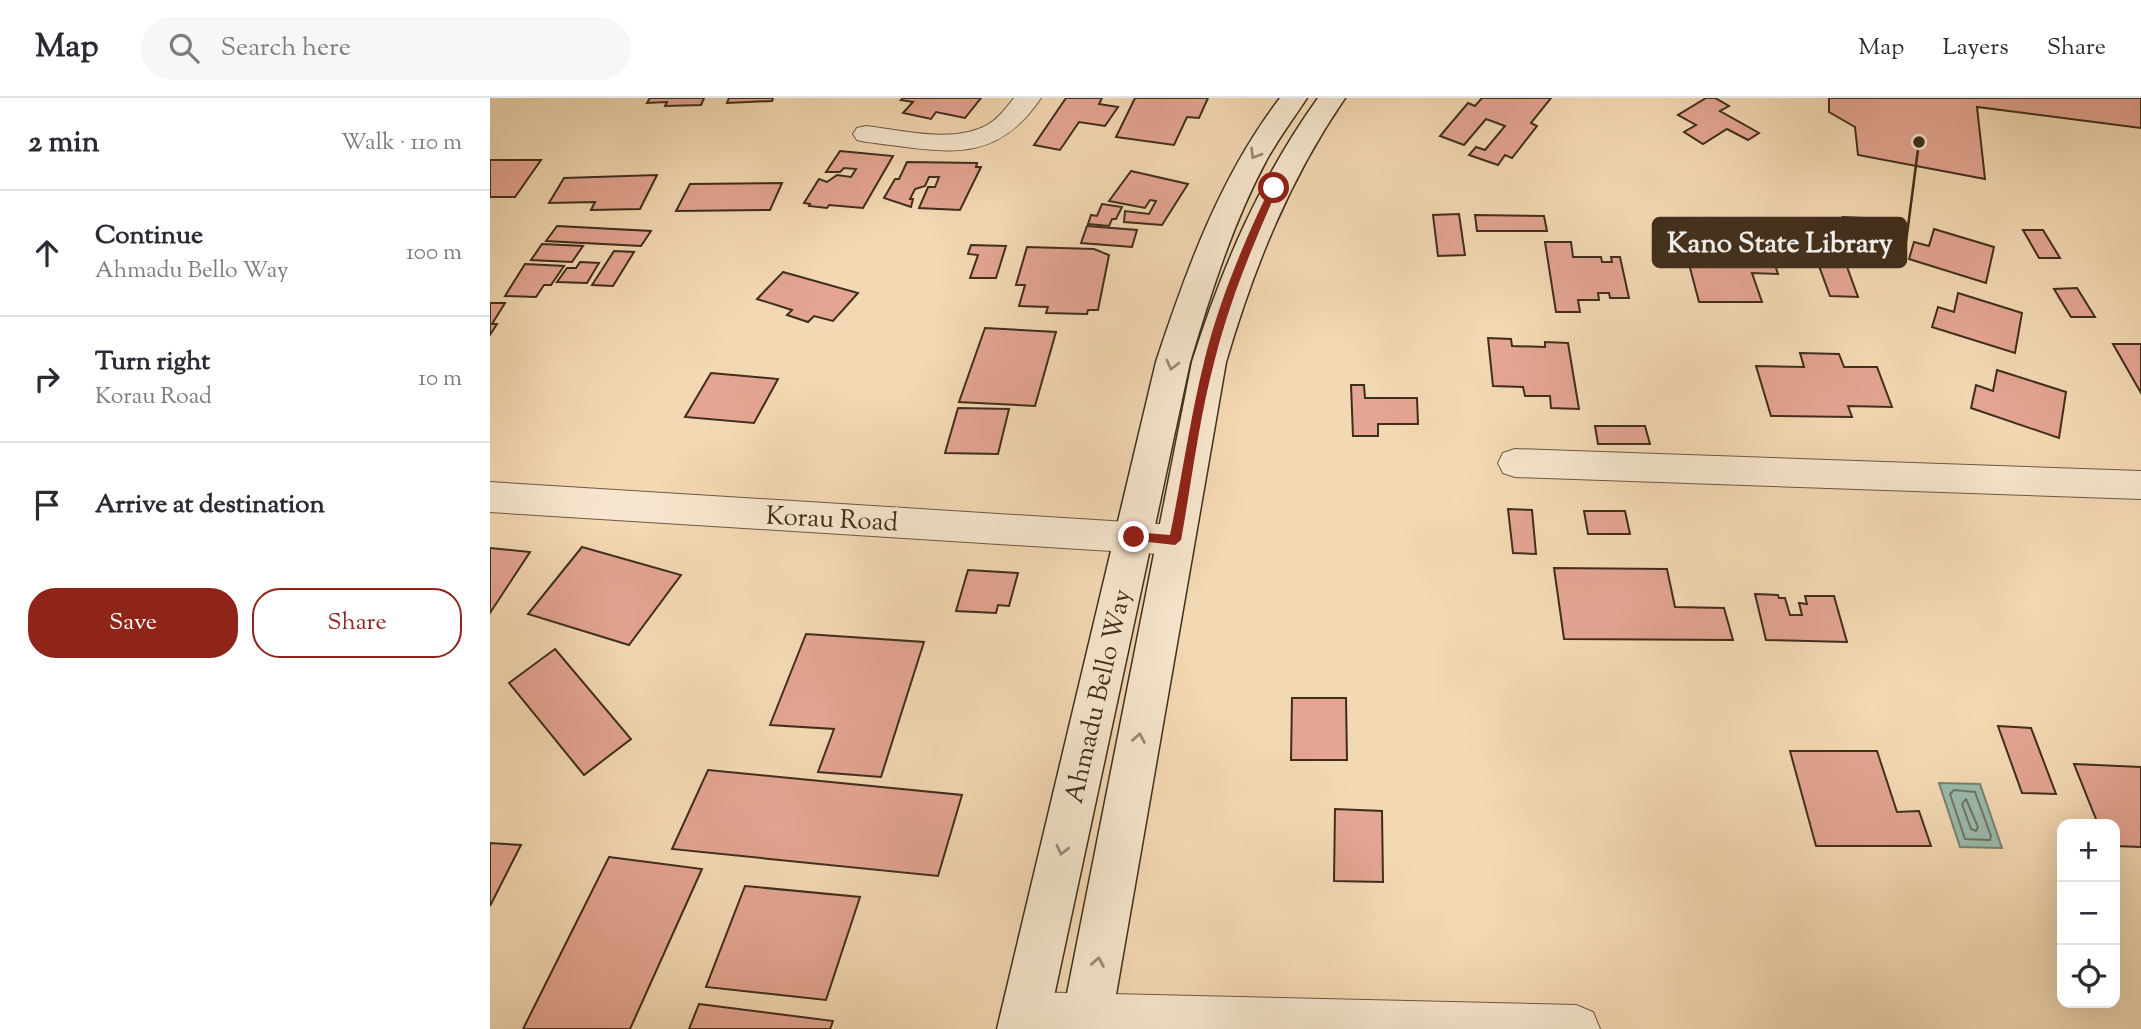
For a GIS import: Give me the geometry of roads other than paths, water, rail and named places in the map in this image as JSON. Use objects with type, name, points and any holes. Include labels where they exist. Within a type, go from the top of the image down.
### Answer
[{"type":"main road","name":"Ahmadu Bello Way","points":[[1023,1022],[1173,362],[1196,286],[1251,158],[1293,98]]},
{"type":"main road","name":"Ahmadu Bello Way","points":[[1086,1024],[1209,362],[1248,244],[1274,188],[1306,133],[1332,98]]},
{"type":"street","points":[[866,134],[961,142],[984,138],[1000,129],[1028,98]]},
{"type":"street","points":[[1515,463],[2141,485]]},
{"type":"street","name":"Korau Road","points":[[490,498],[1175,540]]},
{"type":"street","points":[[1023,1022],[1576,1029]]},
{"type":"water","points":[[1939,783],[1980,784],[2002,848],[1960,847]]},
{"type":"place","name":"Kano State Library","points":[[1919,142]]}]
